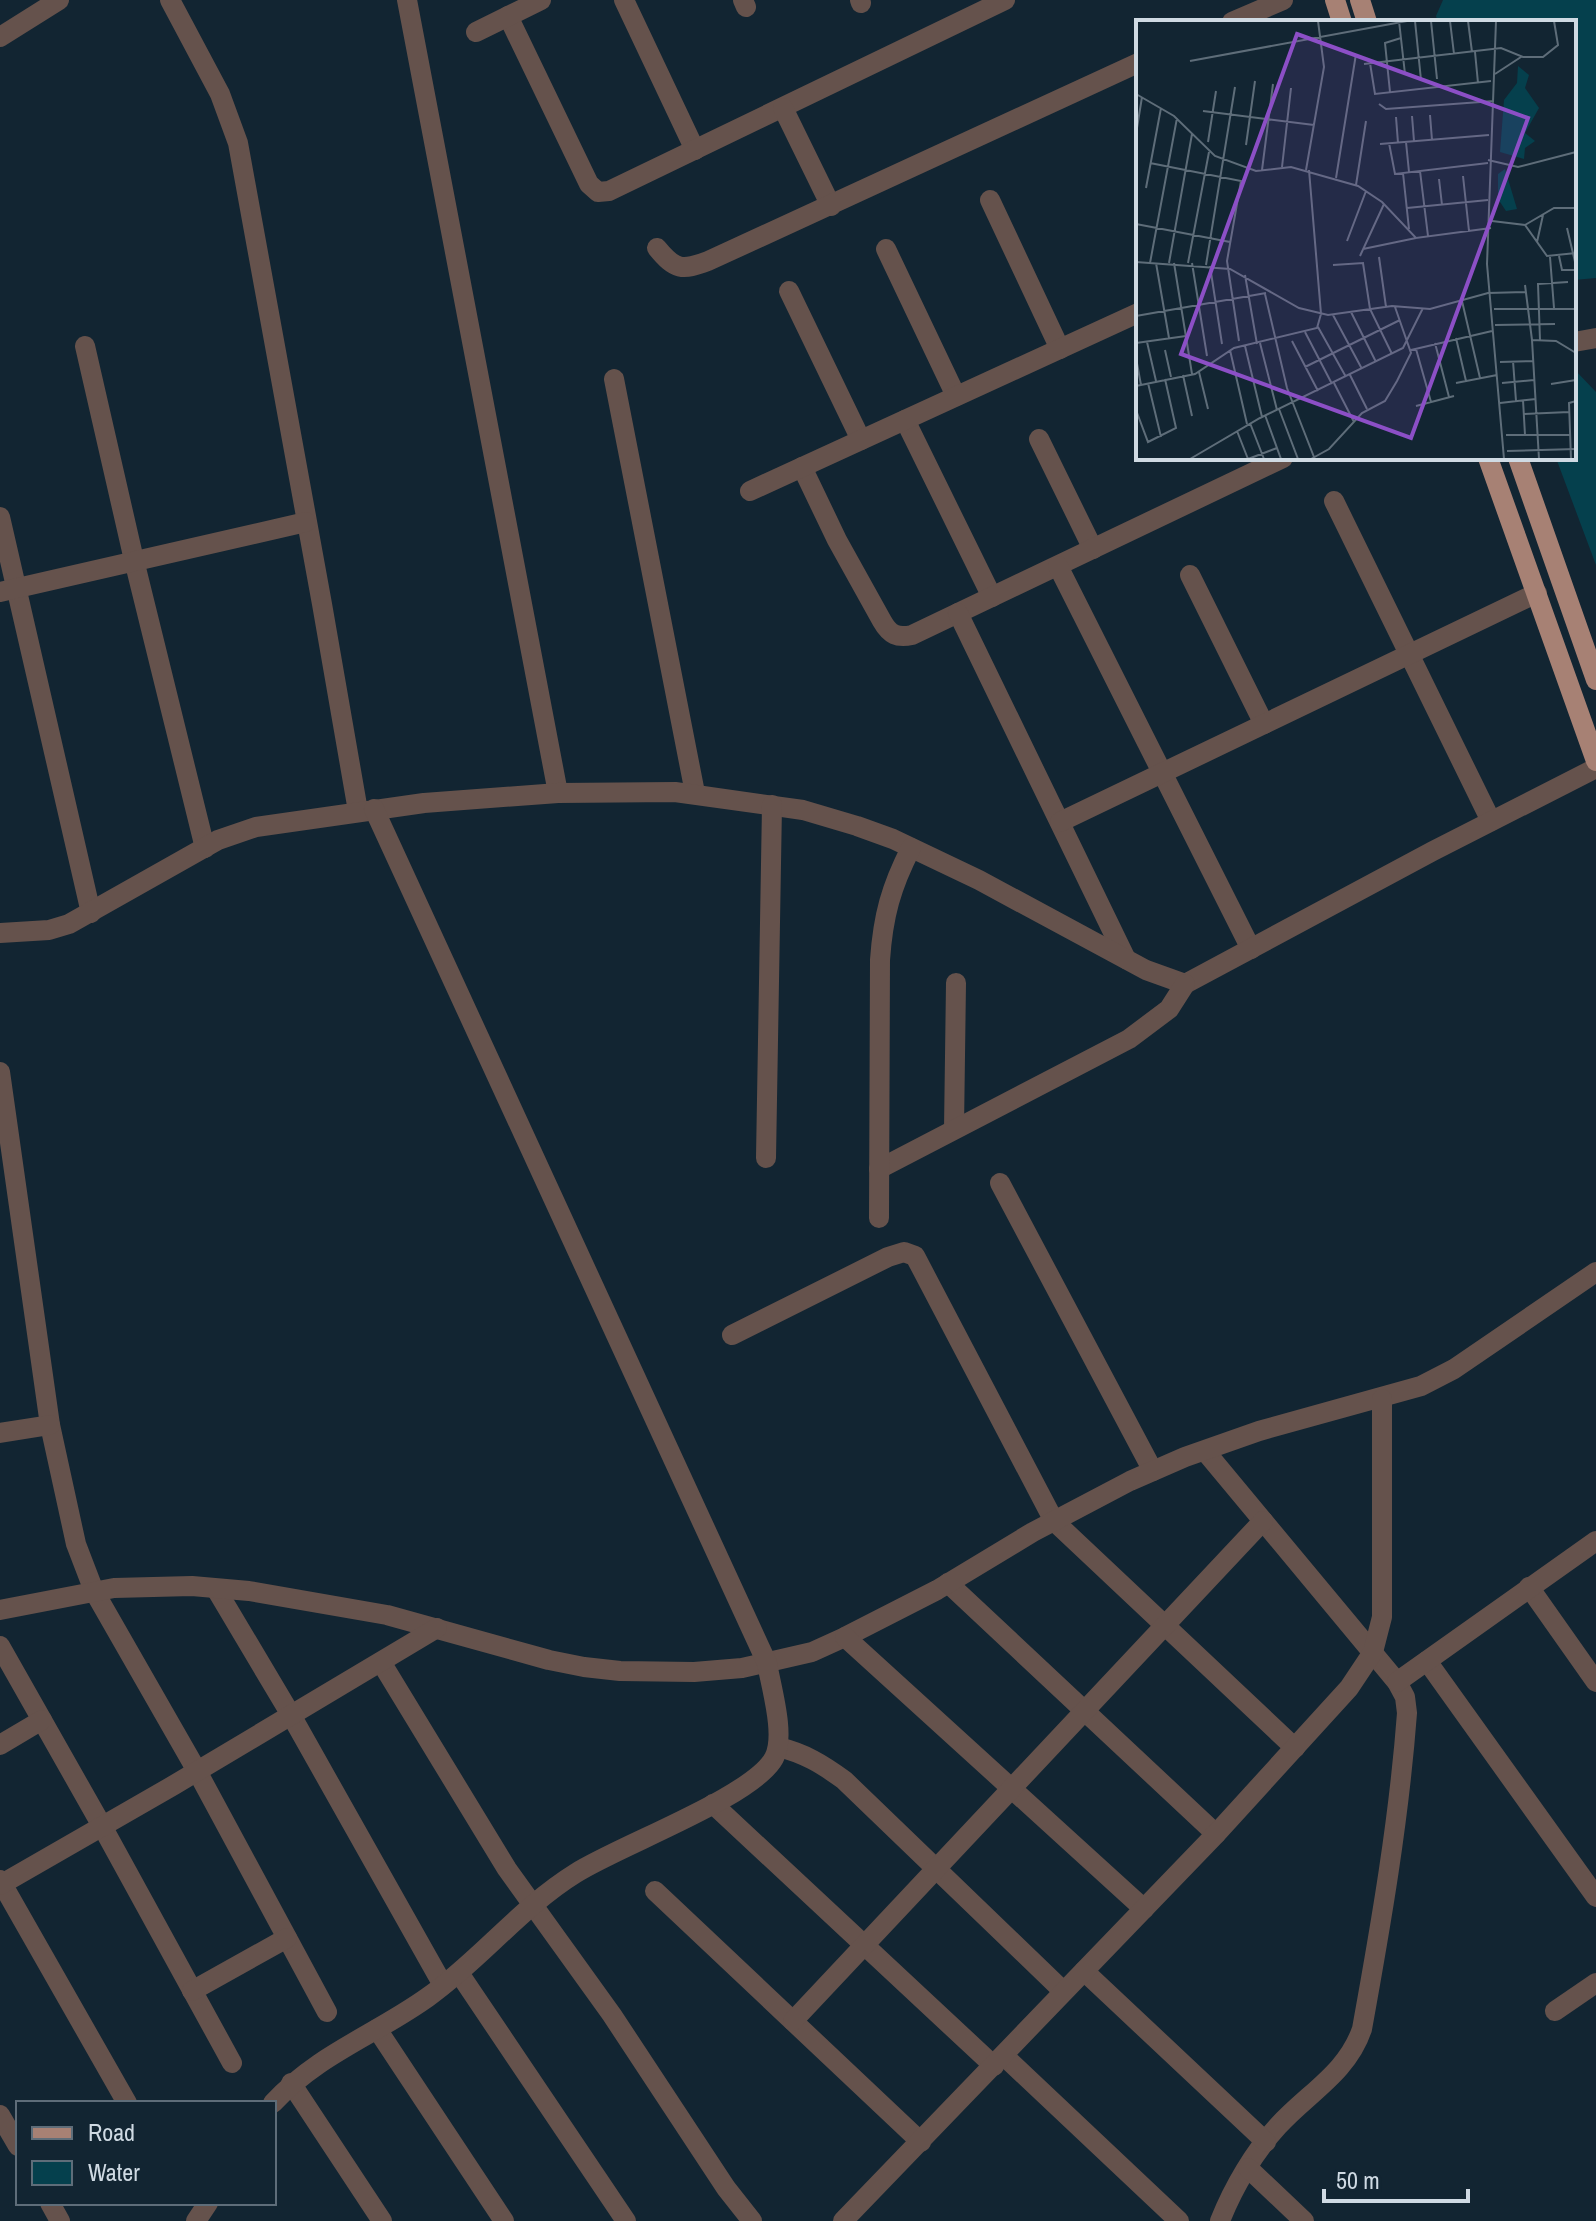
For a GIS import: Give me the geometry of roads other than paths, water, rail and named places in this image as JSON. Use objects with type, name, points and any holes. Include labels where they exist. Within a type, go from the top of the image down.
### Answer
[{"type":"main road","points":[[1335,0],[1341,20]]},
{"type":"main road","points":[[1360,0],[1366,20]]},
{"type":"main road","points":[[1489,460],[1596,761]]},
{"type":"main road","points":[[1519,460],[1596,680]]},
{"type":"street","points":[[0,37],[59,0]]},
{"type":"street","points":[[170,0],[220,94],[238,143],[306,522],[366,810],[767,1663],[779,1739],[776,1755],[768,1767],[713,1804],[578,1872],[534,1905],[451,1979],[377,2029],[313,2065],[275,2101]]},
{"type":"street","points":[[407,0],[558,793]]},
{"type":"street","points":[[476,32],[541,0]]},
{"type":"street","points":[[624,0],[695,150]]},
{"type":"street","points":[[508,16],[589,184],[598,192],[609,191],[1005,0]]},
{"type":"street","points":[[1237,20],[1283,0]]},
{"type":"street","points":[[657,248],[676,267],[694,266],[1136,64]]},
{"type":"street","points":[[783,108],[831,206]]},
{"type":"street","points":[[990,200],[1060,349]]},
{"type":"street","points":[[886,249],[956,396]]},
{"type":"street","points":[[789,291],[861,440]]},
{"type":"street","points":[[750,491],[1136,314]]},
{"type":"street","points":[[1576,342],[1596,338]]},
{"type":"street","points":[[85,346],[205,848]]},
{"type":"street","points":[[614,379],[695,793]]},
{"type":"street","points":[[905,420],[992,597]]},
{"type":"street","points":[[1039,439],[1093,549]]},
{"type":"street","points":[[802,467],[837,540],[888,631],[898,637],[912,635],[1279,460]]},
{"type":"street","points":[[1334,501],[1491,821]]},
{"type":"street","points":[[0,517],[8,590],[91,913]]},
{"type":"street","points":[[8,590],[306,522]]},
{"type":"street","points":[[1058,566],[1251,949]]},
{"type":"street","points":[[1190,575],[1264,724]]},
{"type":"street","points":[[1060,822],[1537,593]]},
{"type":"street","points":[[958,613],[1126,959]]},
{"type":"street","points":[[879,1169],[1129,1039],[1169,1009],[1185,984],[1596,768]]},
{"type":"street","points":[[0,933],[49,930],[91,913],[218,840],[256,827],[424,803],[558,793],[695,793],[830,816],[911,848],[979,880],[1126,959],[1173,982],[1185,984]]},
{"type":"street","points":[[766,1158],[772,805]]},
{"type":"street","points":[[879,1218],[882,930],[891,890],[911,848]]},
{"type":"street","points":[[954,1129],[956,983]]},
{"type":"street","points":[[0,1072],[50,1425],[67,1511],[94,1591],[197,1771],[327,2012]]},
{"type":"street","points":[[1000,1183],[1153,1471]]},
{"type":"street","points":[[732,1335],[888,1257],[904,1252],[915,1256],[1054,1521],[1295,1748]]},
{"type":"street","points":[[0,1610],[94,1591],[152,1585],[216,1589],[318,1602],[437,1628],[584,1667],[694,1672],[767,1663],[812,1652],[845,1637],[948,1583],[1054,1521],[1153,1471],[1259,1431],[1421,1386],[1454,1369],[1596,1272]]},
{"type":"street","points":[[843,2221],[1216,1834],[1349,1688],[1373,1652],[1382,1617],[1382,1399]]},
{"type":"street","points":[[0,1433],[50,1425]]},
{"type":"street","points":[[1205,1451],[1397,1682],[1405,1697],[1407,1713],[1385,1900],[1356,2049],[1345,2064],[1305,2098],[1266,2142],[1248,2168],[1220,2221]]},
{"type":"street","points":[[793,2021],[1263,1521]]},
{"type":"street","points":[[1397,1682],[1596,1541]]},
{"type":"street","points":[[948,1583],[1216,1834]]},
{"type":"street","points":[[1529,1587],[1596,1682]]},
{"type":"street","points":[[216,1589],[451,1979],[626,2221]]},
{"type":"street","points":[[126,2101],[1,1883],[437,1628]]},
{"type":"street","points":[[845,1637],[1144,1909]]},
{"type":"street","points":[[0,1646],[232,2063]]},
{"type":"street","points":[[1427,1661],[1596,1897]]},
{"type":"street","points":[[381,1662],[486,1837],[612,2015],[726,2188],[752,2221]]},
{"type":"street","points":[[0,1745],[42,1720]]},
{"type":"street","points":[[778,1747],[819,1761],[844,1780],[1063,1991]]},
{"type":"street","points":[[713,1804],[865,1946],[1179,2221]]},
{"type":"street","points":[[655,1891],[921,2142]]},
{"type":"street","points":[[192,1991],[287,1938]]},
{"type":"street","points":[[1084,1971],[1266,2142]]},
{"type":"street","points":[[1555,2011],[1596,1983]]},
{"type":"street","points":[[377,2029],[504,2221]]},
{"type":"street","points":[[291,2083],[382,2221]]},
{"type":"street","points":[[0,2115],[16,2143]]},
{"type":"street","points":[[1248,2168],[1304,2221]]},
{"type":"water","points":[[1443,0],[1596,0],[1596,278],[1576,280],[1576,20],[1437,20]]},
{"type":"water","points":[[1576,371],[1596,392],[1596,565],[1557,460],[1576,460]]}]
